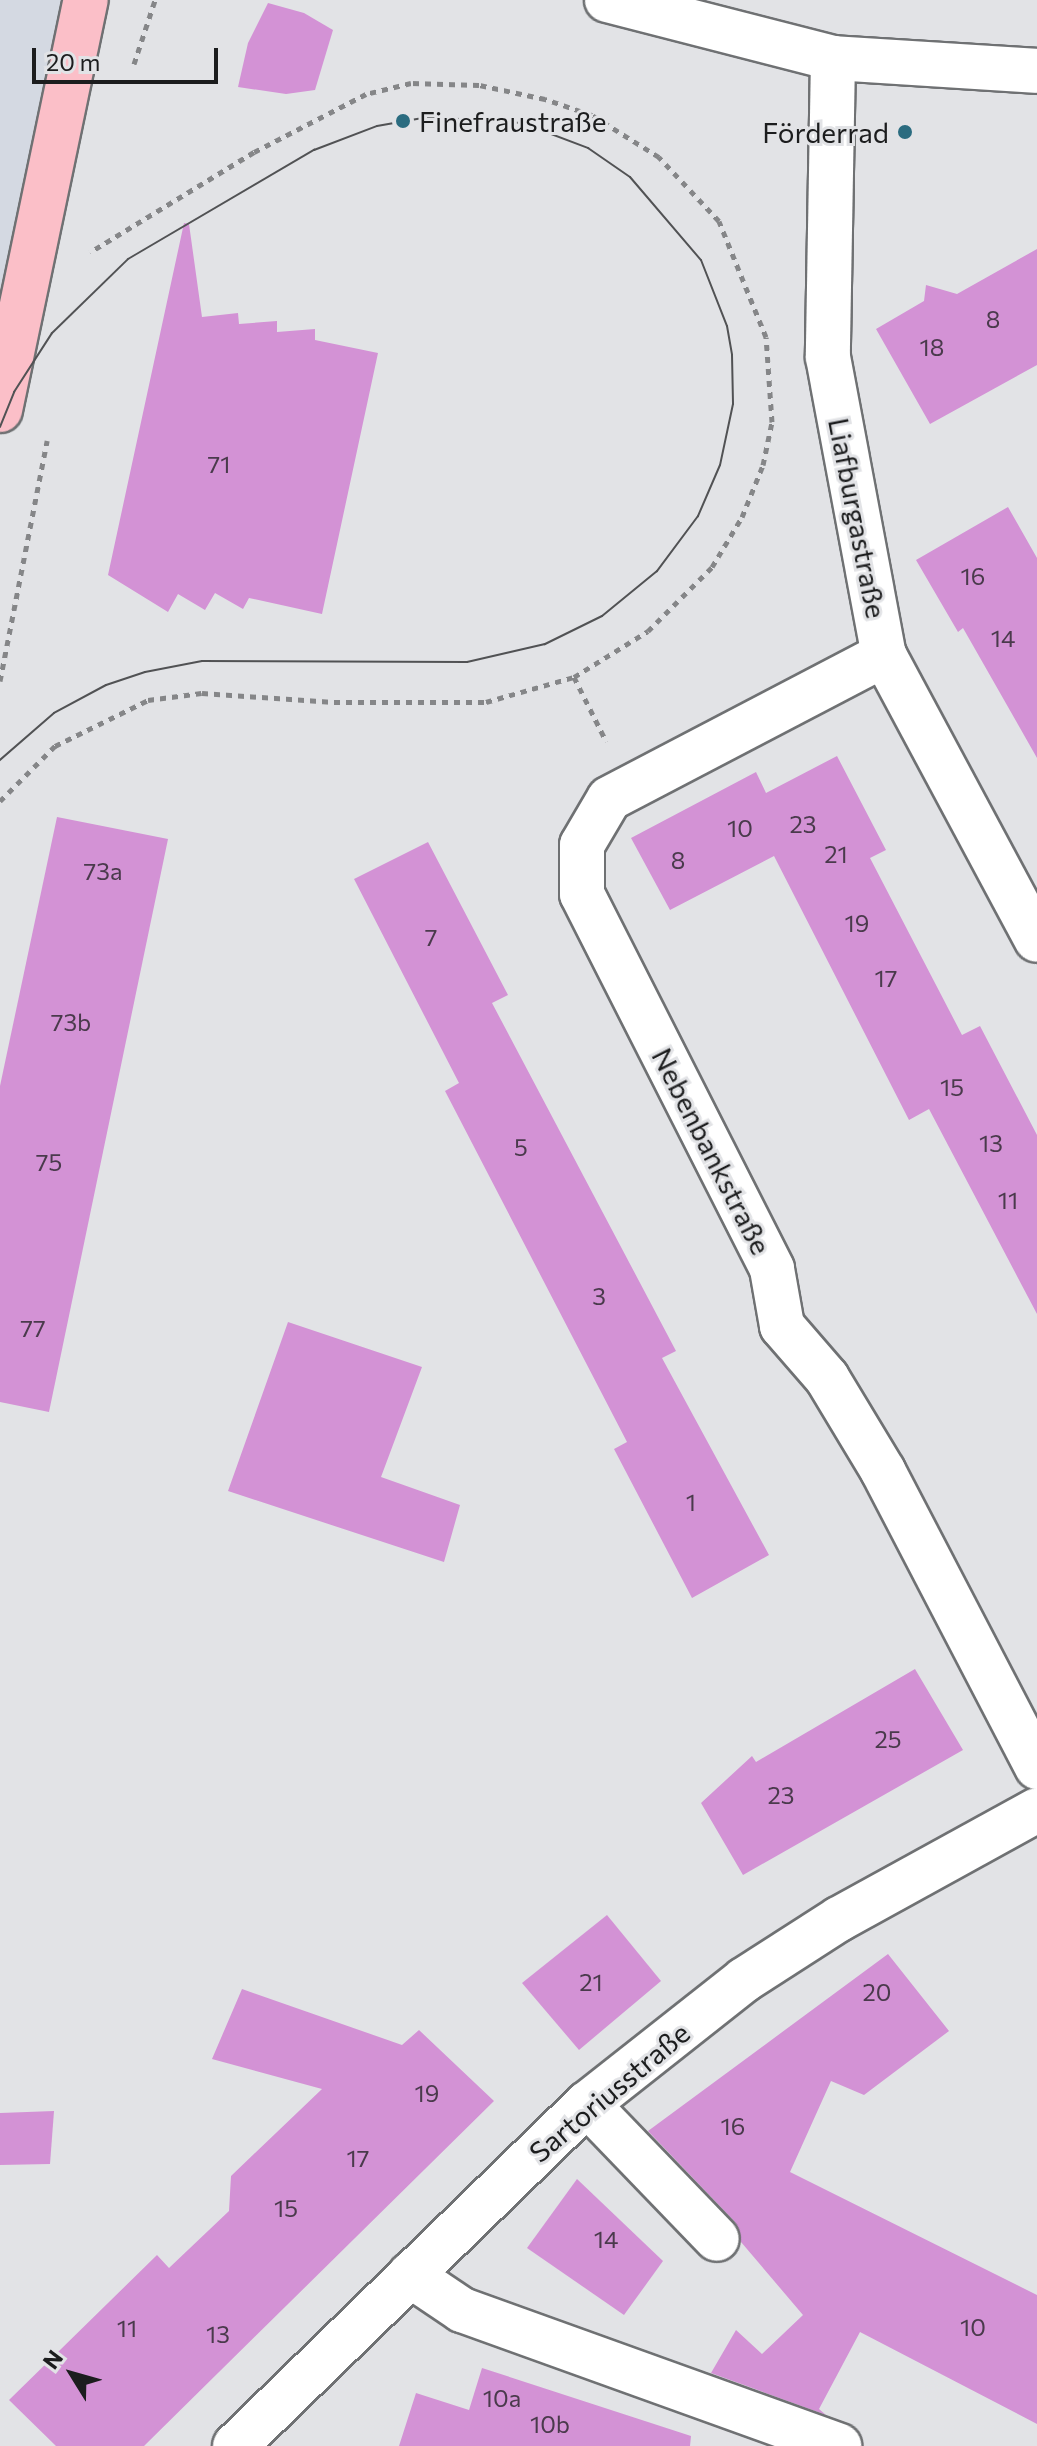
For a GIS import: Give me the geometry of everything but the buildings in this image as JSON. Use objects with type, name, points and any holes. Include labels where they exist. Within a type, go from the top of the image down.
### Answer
[{"type":"main road","points":[[0,410],[86,0]]},
{"type":"street","points":[[607,0],[833,58],[1037,71]]},
{"type":"street","name":"Liafburgastraße","points":[[833,58],[828,357],[884,655],[1037,940]]},
{"type":"street","name":"Nebenbankstraße","points":[[884,655],[609,799],[582,845],[582,894],[772,1269],[782,1326],[827,1378],[883,1471],[1037,1767]]},
{"type":"street","name":"Sartoriusstraße","points":[[235,2446],[587,2104],[744,1980],[839,1919],[1037,1810]]},
{"type":"street","points":[[587,2104],[717,2239]]},
{"type":"street","points":[[410,2275],[462,2310],[839,2446]]},
{"type":"path","points":[[134,64],[155,0]]},
{"type":"path","points":[[0,801],[55,746],[148,700],[202,693],[334,702],[486,702],[574,677],[648,631],[712,567],[747,504],[772,422],[766,337],[719,221],[659,157],[592,115],[479,85],[411,83],[366,94],[254,152],[84,255]]},
{"type":"path","points":[[574,677],[630,788]]},
{"type":"shaded area","points":[[0,0],[83,0],[0,387]]},
{"type":"tram line","points":[[0,427],[14,392],[52,333],[128,259],[314,150],[377,126],[428,117],[522,123],[588,148],[630,177],[701,260],[727,326],[732,355],[733,404],[720,465],[698,516],[657,571],[602,616],[545,644],[467,662],[202,661],[145,672],[106,685],[54,713],[0,760]]},
{"type":"place","name":"Finefraustraße","points":[[403,121]]},
{"type":"place","name":"Förderrad","points":[[905,132]]}]
